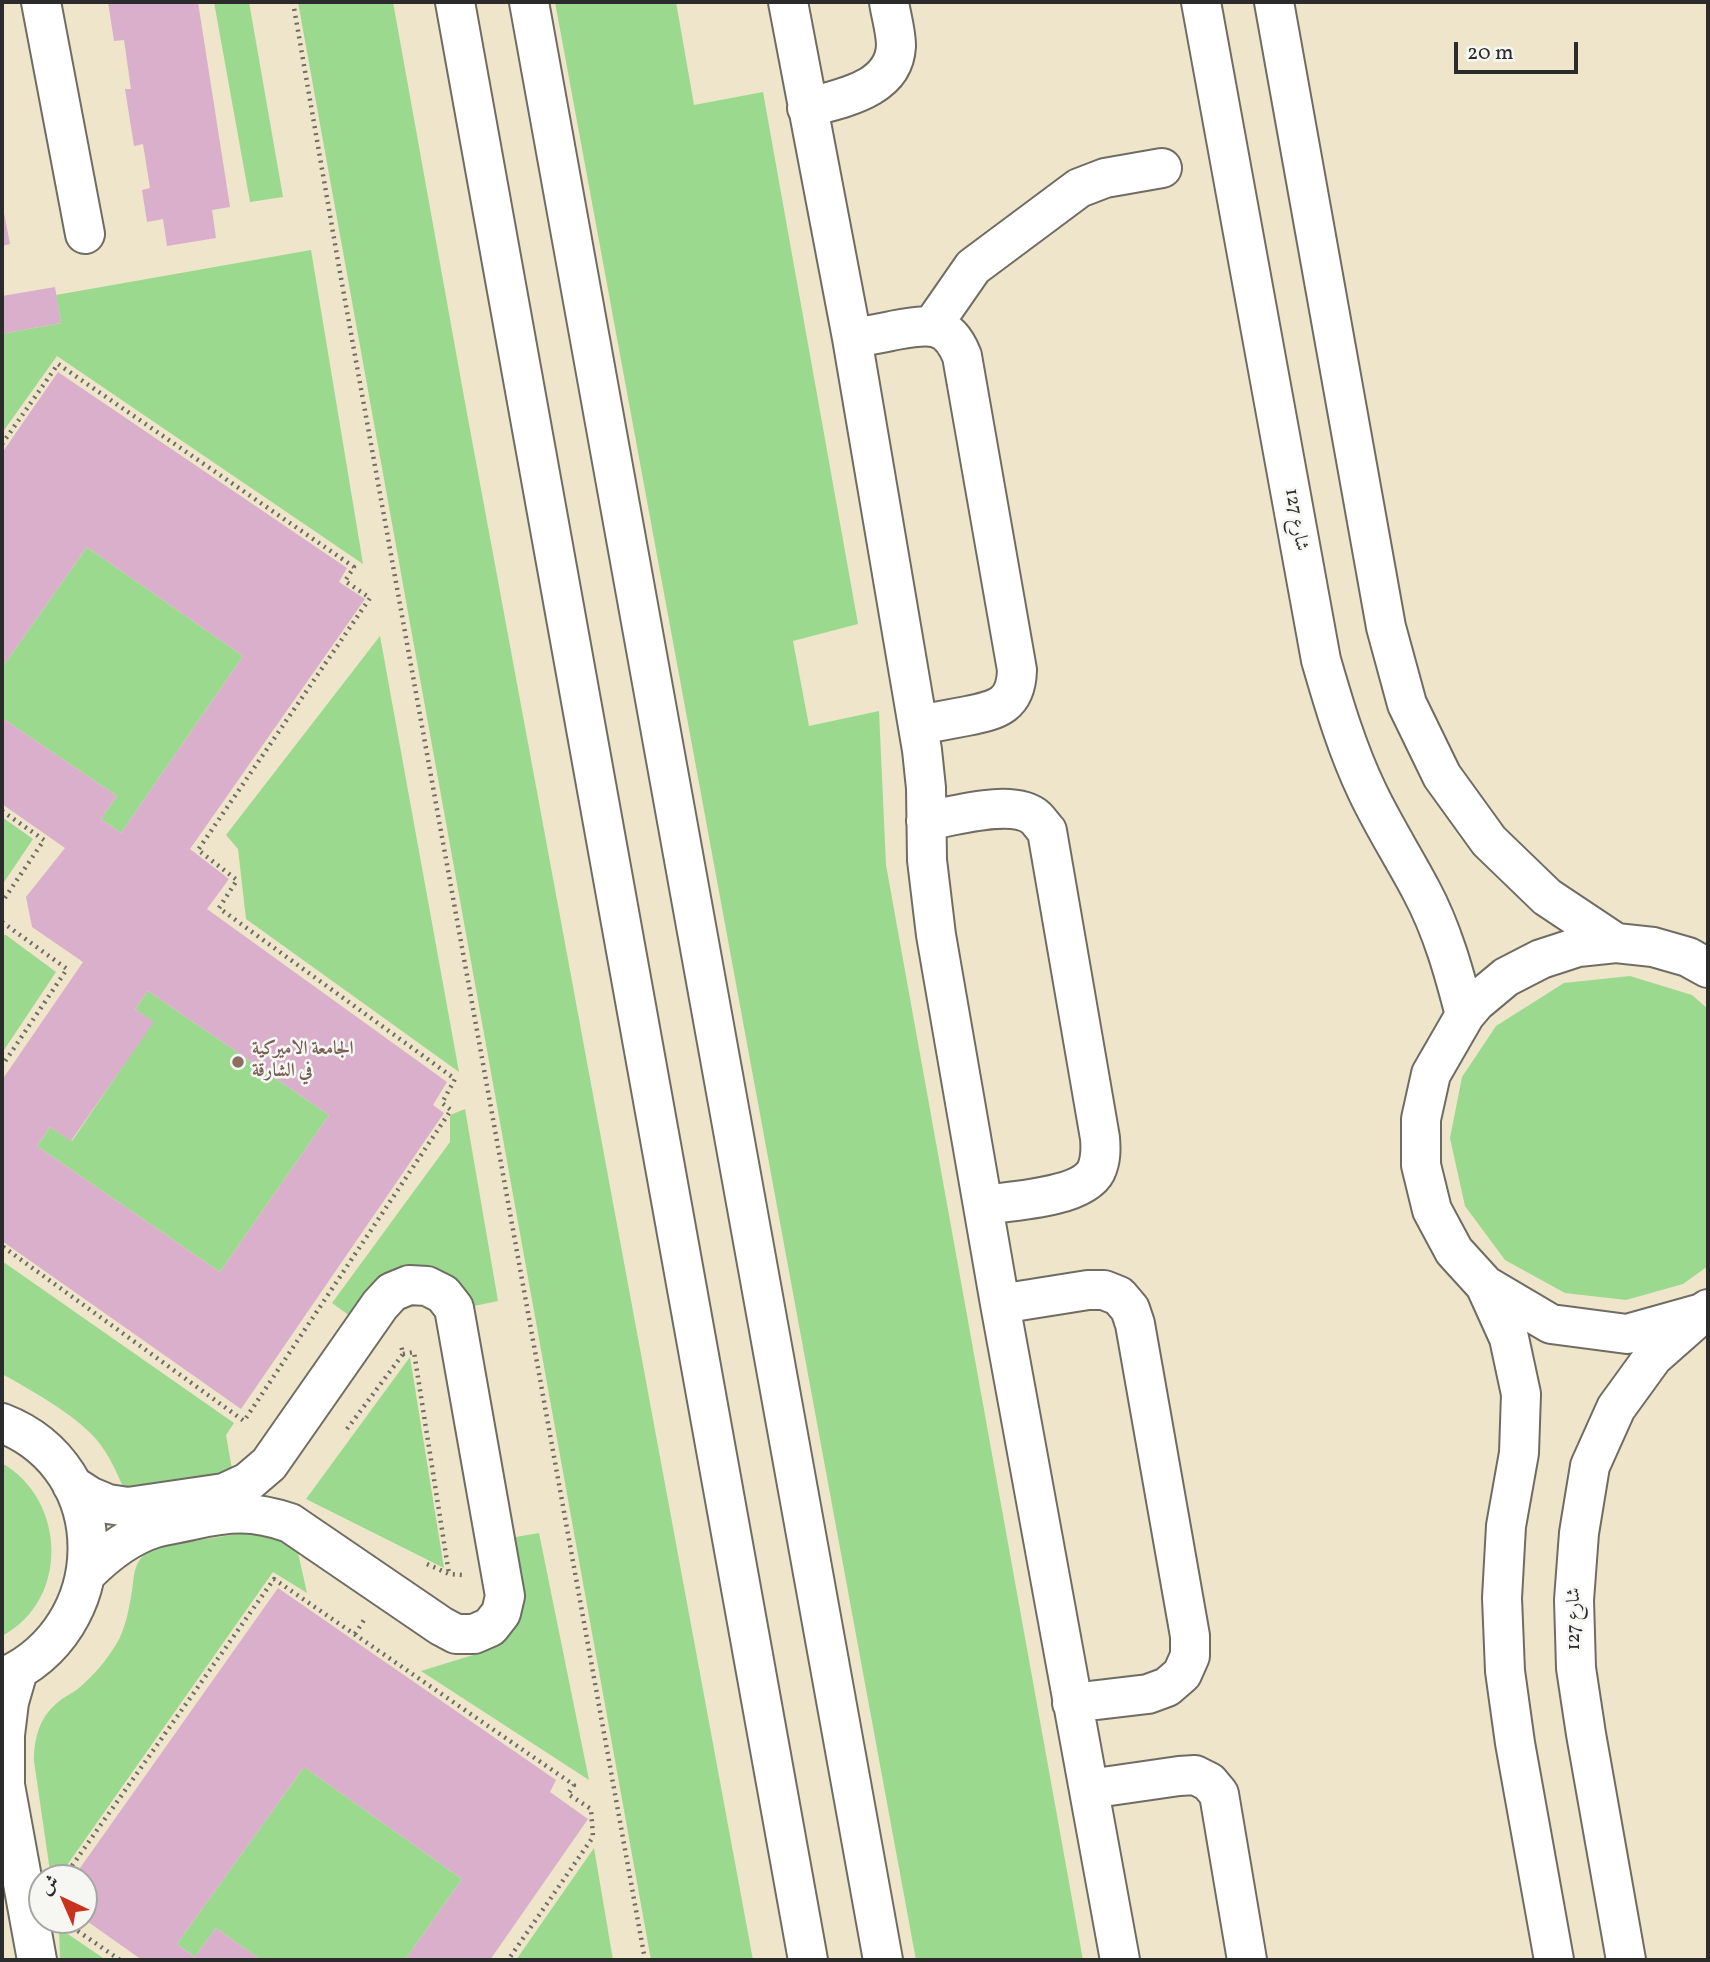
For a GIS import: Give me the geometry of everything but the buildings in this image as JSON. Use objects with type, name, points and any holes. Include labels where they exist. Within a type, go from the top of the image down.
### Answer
[{"type":"street","points":[[41,2],[85,234]]},
{"type":"street","points":[[455,2],[808,1960]]},
{"type":"street","points":[[530,2],[883,1960]]},
{"type":"street","points":[[788,2],[852,338],[919,725],[926,788],[927,860],[936,935],[1119,1960]]},
{"type":"street","points":[[807,107],[865,89],[875,84],[890,68],[896,47],[889,2]]},
{"type":"street","name":"شارع 127","points":[[1201,2],[1321,660],[1340,726],[1367,790],[1440,930],[1465,1015]]},
{"type":"street","points":[[1274,2],[1386,627],[1407,704],[1442,776],[1489,841],[1547,897],[1616,943]]},
{"type":"street","points":[[932,326],[973,267],[1079,188],[1105,178],[1162,168]]},
{"type":"street","points":[[852,338],[932,326],[946,331],[957,342],[962,356],[1017,670],[1016,685],[1010,699],[999,709],[919,725]]},
{"type":"street","points":[[926,821],[998,808],[1018,809],[1035,817],[1047,831],[1100,1138],[1101,1156],[1095,1172],[1083,1185],[1067,1192],[983,1205]]},
{"type":"street","points":[[1705,1311],[1627,1334],[1551,1324],[1485,1285],[1454,1251],[1433,1210],[1421,1165],[1421,1119],[1431,1074],[1465,1015],[1506,977],[1541,959],[1578,947],[1616,943],[1653,947],[1688,957],[1708,968]]},
{"type":"street","points":[[72,1485],[108,1504],[128,1507],[223,1493],[248,1482],[269,1464],[380,1305],[392,1292],[409,1285],[427,1286],[443,1294],[454,1308],[505,1596],[501,1614],[490,1627],[474,1634],[456,1634],[290,1523],[270,1516],[248,1513],[227,1513],[155,1528],[118,1546],[87,1573]]},
{"type":"street","points":[[1485,1285],[1508,1338],[1521,1394],[1519,1453],[1506,1525],[1502,1586],[1505,1671],[1515,1743],[1554,1960]]},
{"type":"street","points":[[1000,1304],[1088,1290],[1104,1290],[1119,1296],[1130,1309],[1140,1351],[1190,1636],[1190,1656],[1182,1674],[1167,1688],[1148,1694],[1072,1703]]},
{"type":"street","name":"شارع 127","points":[[1626,1960],[1576,1668],[1574,1600],[1579,1533],[1590,1466],[1616,1408],[1653,1357],[1705,1311]]},
{"type":"street","points":[[2,1423],[33,1440],[55,1460],[72,1485],[83,1513],[89,1543],[87,1573],[74,1612],[50,1645],[10,1674],[5,1735],[5,1785],[37,1960]]},
{"type":"street","points":[[1089,1789],[1179,1776],[1195,1776],[1209,1782],[1219,1794],[1247,1960]]},
{"type":"street","points":[[2,1885],[16,1960]]},
{"type":"path","points":[[293,2],[645,1960]]},
{"type":"path","points":[[2,443],[58,364],[354,566],[345,581],[370,598],[198,850],[237,880],[219,908],[455,1079],[442,1104],[451,1110],[244,1421],[2,1246]]},
{"type":"path","points":[[2,811],[44,840],[2,902]]},
{"type":"path","points":[[2,922],[66,969],[2,1066]]},
{"type":"path","points":[[392,1292],[403,1354]]},
{"type":"path","points":[[346,1430],[403,1354],[414,1352],[449,1574]]},
{"type":"path","points":[[419,1560],[449,1574],[502,1580]]},
{"type":"path","points":[[73,1864],[274,1579],[574,1785],[568,1794],[591,1809],[593,1837],[508,1960]]},
{"type":"path","points":[[82,1934],[120,1960]]},
{"type":"green space","points":[[214,2],[249,2],[283,197],[250,202]]},
{"type":"green space","points":[[298,2],[393,2],[753,1960],[651,1960]]},
{"type":"green space","points":[[555,2],[676,2],[694,105],[763,92],[858,624],[793,641],[809,726],[879,711],[886,865],[1083,1960],[916,1960]]},
{"type":"green space","points":[[311,250],[363,564],[57,356],[2,433],[2,334],[61,323],[56,295]]},
{"type":"green space","points":[[87,547],[243,656],[121,833],[101,819],[117,796],[2,718],[2,668]]},
{"type":"green space","points":[[380,636],[459,1072],[246,919],[238,849],[226,835]]},
{"type":"green space","points":[[2,817],[33,839],[2,885]]},
{"type":"green space","points":[[2,935],[6,935],[56,972],[2,1053]]},
{"type":"green space","points":[[1630,976],[1692,995],[1708,1009],[1708,1266],[1683,1284],[1626,1300],[1565,1293],[1505,1260],[1465,1206],[1450,1138],[1462,1077],[1496,1026],[1564,983]]},
{"type":"green space","points":[[148,991],[329,1115],[220,1272],[37,1146],[50,1127],[72,1141],[153,1022],[135,1009]]},
{"type":"green space","points":[[465,1109],[498,1301],[469,1307],[456,1282],[433,1268],[401,1266],[375,1285],[354,1319],[332,1303],[450,1142],[450,1115]]},
{"type":"green space","points":[[2,1261],[234,1423],[226,1435],[233,1475],[125,1491],[105,1451],[87,1430],[52,1403],[2,1374]]},
{"type":"green space","points":[[410,1357],[444,1568],[306,1499]]},
{"type":"green space","points":[[2,1463],[23,1480],[39,1501],[48,1525],[52,1550],[49,1575],[40,1599],[24,1620],[2,1636]]},
{"type":"green space","points":[[264,1530],[296,1544],[307,1593],[273,1572],[68,1864],[49,1864],[34,1761],[35,1745],[42,1722],[59,1701],[90,1678],[117,1643],[126,1621],[139,1561],[146,1553],[161,1546]]},
{"type":"green space","points":[[539,1533],[589,1780],[421,1671],[483,1652],[503,1639],[510,1538]]},
{"type":"green space","points":[[304,1767],[462,1879],[405,1960],[261,1960],[216,1928],[195,1957],[177,1944]]},
{"type":"green space","points":[[594,1848],[613,1960],[516,1960]]},
{"type":"green space","points":[[59,1934],[68,1934],[106,1960],[60,1960]]},
{"type":"place","name":"الجامعة الاميركية في الشارقة","points":[[238,1062]]}]
